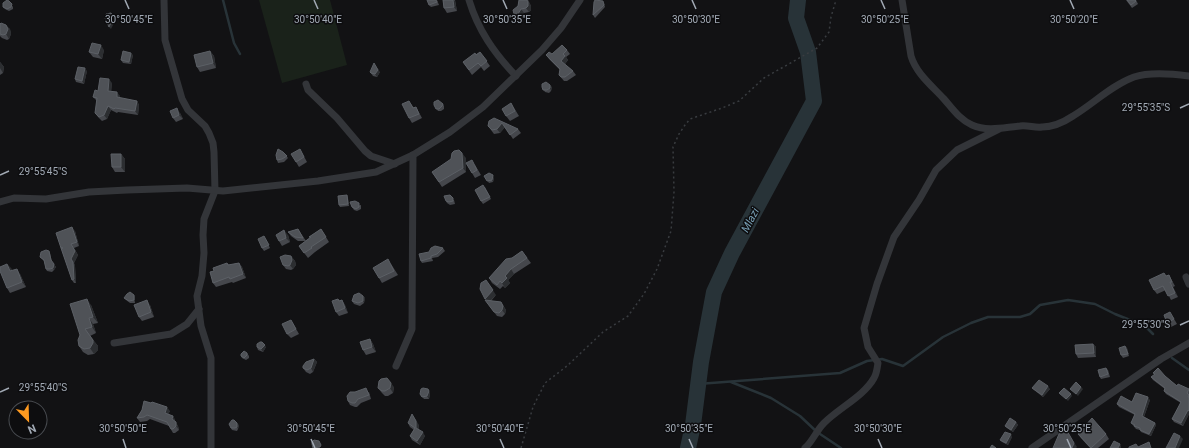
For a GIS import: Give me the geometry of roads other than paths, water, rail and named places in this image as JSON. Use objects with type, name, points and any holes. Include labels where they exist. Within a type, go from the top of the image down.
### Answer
[{"type":"street","points":[[164,0],[165,40],[182,99],[188,110],[205,126],[213,143],[215,191],[206,211],[203,226],[204,253],[202,276],[197,296],[202,326],[211,358],[212,448]]},
{"type":"street","points":[[469,0],[484,37],[493,51],[516,76]]},
{"type":"street","points":[[0,202],[14,198],[46,199],[88,192],[187,188],[215,191],[267,187],[376,172],[413,155],[450,132],[483,107],[553,38],[580,0]]},
{"type":"street","points":[[902,0],[911,56],[917,69],[956,113],[969,124],[981,128],[999,129],[1022,125],[1042,127],[1056,124],[1072,117],[1123,81],[1136,76],[1165,74],[1189,76]]},
{"type":"street","points":[[306,84],[308,90],[337,118],[365,151],[371,156],[395,164]]},
{"type":"street","points":[[805,448],[810,444],[824,423],[867,389],[875,377],[878,363],[868,347],[864,328],[877,284],[894,237],[919,200],[936,170],[958,150],[999,129]]},
{"type":"street","points":[[396,366],[412,329],[413,155]]},
{"type":"street","points":[[114,343],[172,334],[187,324],[199,309]]},
{"type":"street","points":[[1032,448],[1160,359],[1189,343]]},
{"type":"waterway","points":[[223,0],[234,43],[240,54]]},
{"type":"waterway","name":"Mlazi","points":[[688,448],[693,425],[701,362],[714,292],[732,253],[814,101],[808,52],[796,18],[798,0]]},
{"type":"waterway","points":[[698,384],[840,373],[867,361],[882,359],[903,366],[943,337],[971,323],[988,317],[1020,317],[1030,314],[1040,305],[1068,300],[1095,304],[1145,326],[1153,334]]},
{"type":"waterway","points":[[1172,358],[1189,370]]},
{"type":"waterway","points":[[731,382],[771,398],[800,416],[817,432],[841,448]]}]
